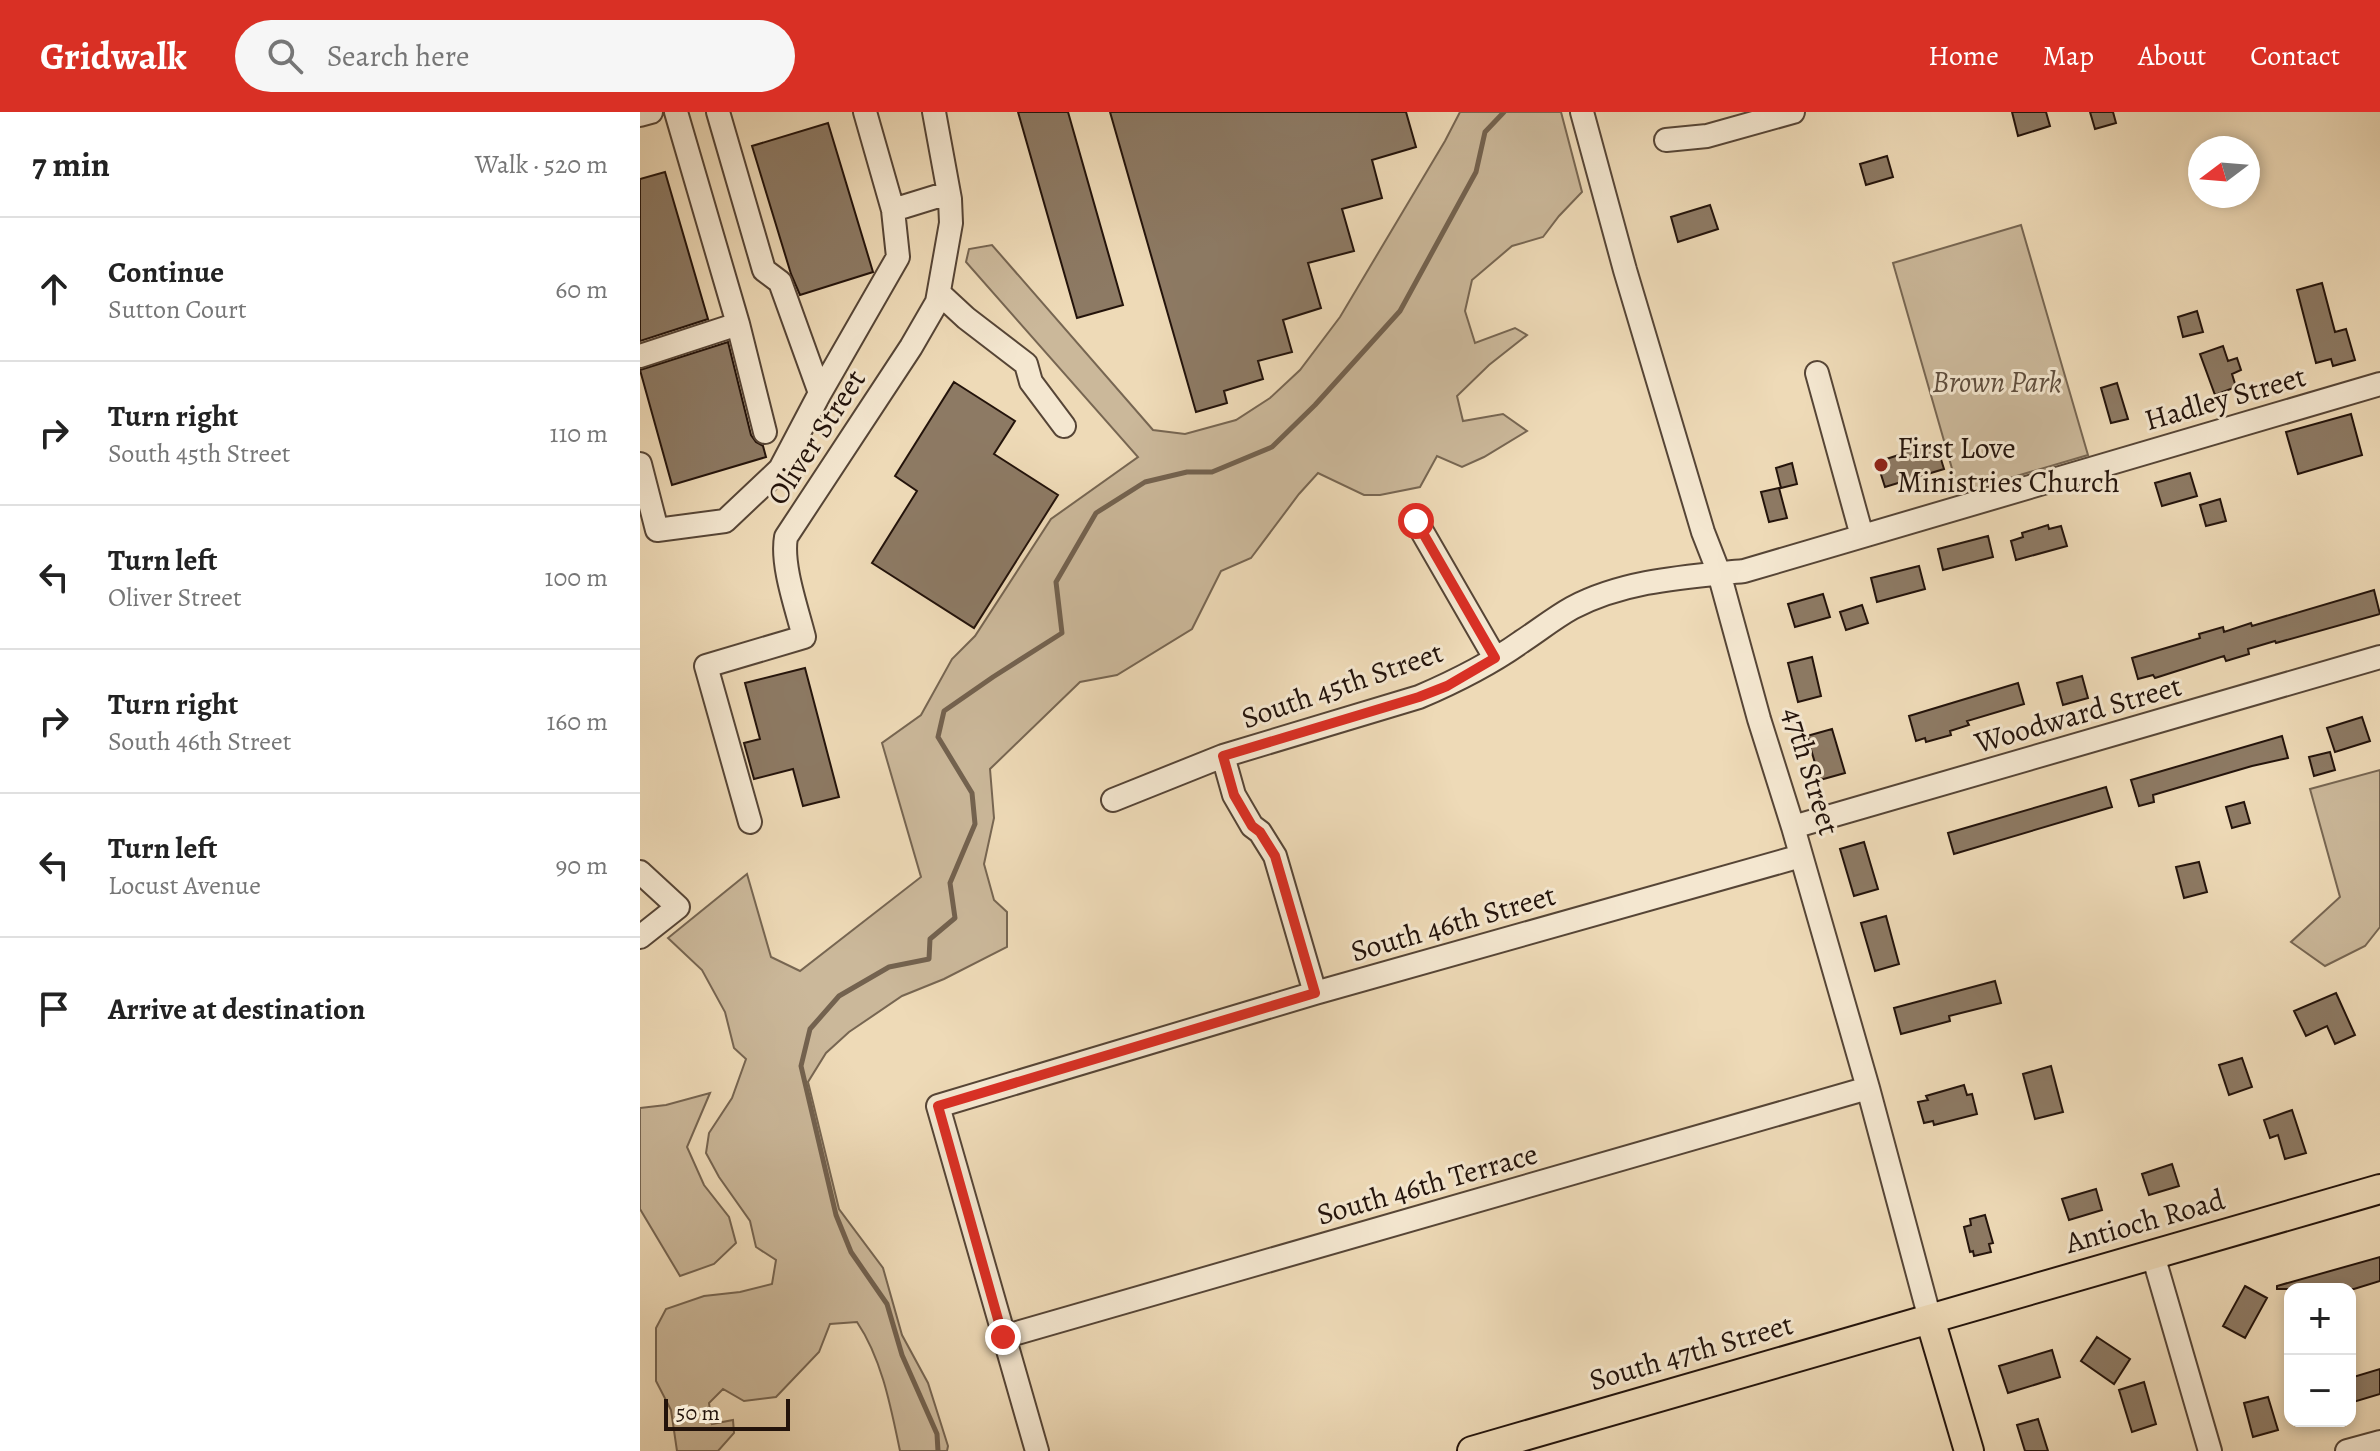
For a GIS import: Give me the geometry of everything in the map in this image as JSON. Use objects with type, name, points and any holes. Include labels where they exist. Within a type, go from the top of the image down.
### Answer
[{"type":"main road","name":"Antioch Road","points":[[1930,1319],[2380,1189]]},
{"type":"main road","name":"South 47th Street","points":[[1472,1451],[1930,1319]]},
{"type":"main road","name":"47th Street","points":[[1930,1319],[1969,1451]]},
{"type":"street","points":[[640,115],[651,112]]},
{"type":"street","points":[[676,112],[738,324],[765,432]]},
{"type":"street","points":[[718,112],[764,270],[780,282],[820,393]]},
{"type":"street","points":[[640,464],[657,530],[725,521],[780,469],[898,257],[893,210],[865,112]]},
{"type":"street","name":"Oliver Street","points":[[750,822],[706,666],[804,637],[787,566],[786,537],[911,347],[937,302],[951,223],[934,112]]},
{"type":"street","name":"47th Street","points":[[1582,112],[1625,270],[1703,532],[1719,573],[1793,827],[1930,1319]]},
{"type":"street","points":[[1666,140],[1707,136],[1793,112]]},
{"type":"street","points":[[893,210],[948,193]]},
{"type":"street","points":[[939,293],[1026,364],[1031,382],[1064,426]]},
{"type":"street","points":[[640,356],[738,324]]},
{"type":"street","points":[[1817,373],[1862,536]]},
{"type":"street","name":"Hadley Street","points":[[1719,573],[1744,571],[2380,384]]},
{"type":"street","points":[[1416,521],[1495,658]]},
{"type":"street","name":"South 45th Street","points":[[1113,800],[1223,756],[1447,686],[1563,614],[1588,602],[1640,583],[1719,573]]},
{"type":"street","name":"Woodward Street","points":[[1793,827],[2380,657]]},
{"type":"street","points":[[1223,756],[1234,795],[1275,856],[1315,993]]},
{"type":"street","name":"South 46th Street","points":[[1003,1337],[938,1106],[1315,993],[1801,856]]},
{"type":"street","points":[[640,872],[678,907],[640,937]]},
{"type":"street","name":"South 46th Terrace","points":[[1003,1337],[1868,1088]]},
{"type":"street","points":[[2153,1255],[2210,1451]]},
{"type":"street","points":[[1003,1337],[1037,1451]]},
{"type":"street","points":[[2347,1451],[2380,1442]]},
{"type":"green space","points":[[1460,112],[1561,112],[1582,192],[1543,237],[1512,246],[1472,280],[1465,311],[1475,343],[1515,328],[1527,335],[1457,396],[1463,421],[1503,414],[1527,431],[1462,467],[1437,456],[1420,487],[1364,495],[1318,473],[1251,558],[1221,571],[1192,629],[1117,675],[1080,682],[990,769],[994,818],[984,864],[994,900],[1007,912],[1007,947],[902,996],[849,1032],[826,1053],[808,1082],[839,1209],[883,1268],[902,1335],[928,1383],[947,1451],[900,1451],[879,1368],[857,1322],[830,1324],[819,1352],[776,1397],[744,1401],[723,1389],[709,1403],[712,1424],[733,1420],[734,1433],[718,1451],[677,1451],[671,1410],[656,1381],[656,1328],[666,1309],[704,1296],[772,1284],[776,1260],[756,1247],[750,1221],[706,1153],[709,1133],[732,1098],[746,1059],[734,1048],[725,1012],[702,970],[668,938],[747,874],[771,957],[800,971],[921,877],[882,743],[921,715],[952,659],[975,636],[1051,519],[1138,457],[966,262],[969,249],[992,245],[1153,430],[1185,434],[1236,420],[1270,398],[1300,370],[1340,317]]},
{"type":"green space","name":"Brown Park","points":[[2021,225],[2088,455],[1959,493],[1893,263]]},
{"type":"green space","points":[[2380,770],[2380,927],[2365,946],[2325,966],[2291,942],[2340,897],[2310,789]]},
{"type":"green space","points":[[710,1093],[687,1147],[704,1185],[729,1217],[736,1243],[714,1264],[680,1276],[640,1209],[640,1108],[666,1105]]},
{"type":"building","points":[[1018,112],[1068,112],[1123,305],[1077,318]]},
{"type":"building","points":[[1110,112],[1406,112],[1416,147],[1372,160],[1382,198],[1342,209],[1354,251],[1308,263],[1321,308],[1283,320],[1292,352],[1258,361],[1263,379],[1224,391],[1227,403],[1196,412]]},
{"type":"building","points":[[2012,112],[2046,112],[2050,126],[2018,136]]},
{"type":"building","points":[[2090,112],[2113,112],[2116,123],[2095,129]]},
{"type":"building","points":[[828,123],[873,272],[800,295],[752,146]]},
{"type":"building","points":[[1887,156],[1893,177],[1866,185],[1860,164]]},
{"type":"building","points":[[665,172],[708,319],[640,341],[640,179]]},
{"type":"building","points":[[1710,205],[1718,229],[1678,242],[1671,217]]},
{"type":"building","points":[[2322,283],[2335,332],[2346,329],[2355,360],[2333,366],[2331,359],[2316,363],[2297,290]]},
{"type":"building","points":[[2197,311],[2203,332],[2183,337],[2178,317]]},
{"type":"building","points":[[728,342],[751,435],[763,446],[766,457],[672,485],[640,370]]},
{"type":"building","points":[[2223,346],[2228,361],[2237,358],[2241,370],[2232,374],[2236,387],[2215,395],[2200,354]]},
{"type":"building","points":[[954,382],[1015,421],[994,454],[1058,495],[974,628],[872,563],[917,491],[895,476]]},
{"type":"building","points":[[2117,383],[2128,419],[2111,423],[2101,388]]},
{"type":"building","points":[[2351,414],[2362,455],[2298,474],[2286,432]]},
{"type":"building","name":"First Love Ministries Church","points":[[1936,443],[1944,469],[1885,487],[1877,462]]},
{"type":"building","points":[[1792,463],[1797,484],[1781,488],[1776,468]]},
{"type":"building","points":[[2190,473],[2197,496],[2162,506],[2155,483]]},
{"type":"building","points":[[1779,488],[1787,518],[1769,522],[1761,492]]},
{"type":"building","points":[[2220,499],[2226,521],[2206,526],[2200,505]]},
{"type":"building","points":[[2048,525],[2049,529],[2061,526],[2067,546],[2016,560],[2011,541],[2023,537],[2022,533]]},
{"type":"building","points":[[1988,536],[1993,557],[1943,570],[1938,549]]},
{"type":"building","points":[[1919,566],[1925,589],[1877,602],[1871,578]]},
{"type":"building","points":[[2374,590],[2380,614],[2248,649],[2249,654],[2226,661],[2224,656],[2155,678],[2153,675],[2138,679],[2132,658],[2200,638],[2199,634],[2223,627],[2224,632],[2251,623],[2252,626]]},
{"type":"building","points":[[1823,594],[1830,617],[1795,627],[1788,604]]},
{"type":"building","points":[[1862,605],[1868,623],[1846,630],[1840,612]]},
{"type":"building","points":[[1812,657],[1821,696],[1798,702],[1788,663]]},
{"type":"building","points":[[805,668],[839,797],[803,806],[793,769],[754,779],[744,743],[760,739],[745,683]]},
{"type":"building","points":[[2082,676],[2088,698],[2063,705],[2057,683]]},
{"type":"building","points":[[2018,683],[2024,704],[1967,721],[1969,725],[1950,731],[1951,735],[1926,742],[1925,738],[1916,741],[1909,716]]},
{"type":"building","points":[[2362,717],[2370,741],[2335,752],[2327,728]]},
{"type":"building","points":[[1832,729],[1845,773],[1820,780],[1807,736]]},
{"type":"building","points":[[2282,736],[2288,758],[2153,795],[2154,802],[2139,806],[2131,780]]},
{"type":"building","points":[[2330,752],[2335,770],[2314,776],[2309,757]]},
{"type":"building","points":[[2106,787],[2112,807],[1954,854],[1948,833]]},
{"type":"building","points":[[2244,802],[2250,823],[2232,828],[2226,807]]},
{"type":"building","points":[[1864,842],[1878,889],[1854,896],[1840,849]]},
{"type":"building","points":[[2199,862],[2207,892],[2184,898],[2176,867]]},
{"type":"building","points":[[1886,916],[1899,964],[1875,971],[1861,923]]},
{"type":"building","points":[[1995,981],[2001,1003],[1949,1016],[1950,1021],[1901,1034],[1894,1008]]},
{"type":"building","points":[[2336,993],[2355,1035],[2335,1044],[2327,1026],[2306,1036],[2294,1011]]},
{"type":"building","points":[[2242,1058],[2252,1087],[2229,1095],[2219,1065]]},
{"type":"building","points":[[2051,1066],[2063,1112],[2035,1119],[2023,1074]]},
{"type":"building","points":[[1964,1085],[1967,1095],[1972,1094],[1977,1114],[1934,1125],[1933,1121],[1924,1123],[1918,1102],[1928,1100],[1926,1096]]},
{"type":"building","points":[[2292,1110],[2306,1153],[2285,1159],[2278,1135],[2270,1138],[2264,1120]]},
{"type":"building","points":[[2172,1164],[2179,1186],[2149,1195],[2142,1174]]},
{"type":"building","points":[[2096,1189],[2102,1210],[2069,1220],[2062,1199]]},
{"type":"building","points":[[1985,1215],[1993,1243],[1989,1244],[1991,1252],[1974,1256],[1973,1251],[1970,1252],[1964,1227],[1971,1225],[1970,1219]]},
{"type":"building","points":[[2380,1257],[2380,1281],[2356,1288],[2356,1283],[2288,1283]]},
{"type":"building","points":[[2245,1286],[2267,1298],[2245,1338],[2223,1326]]},
{"type":"building","points":[[2097,1337],[2130,1359],[2114,1384],[2081,1361]]},
{"type":"building","points":[[2052,1350],[2060,1377],[2008,1393],[1999,1366]]},
{"type":"building","points":[[2380,1369],[2380,1394],[2356,1401],[2356,1376]]},
{"type":"building","points":[[2144,1382],[2156,1424],[2132,1432],[2119,1390]]},
{"type":"building","points":[[2268,1397],[2278,1430],[2253,1437],[2244,1403]]},
{"type":"building","points":[[2038,1419],[2048,1451],[2025,1451],[2017,1425]]},
{"type":"waterway","points":[[938,1451],[937,1434],[902,1355],[887,1304],[851,1252],[836,1215],[801,1066],[810,1029],[839,996],[889,967],[929,959],[930,939],[955,918],[950,883],[975,824],[972,793],[938,737],[944,711],[1062,633],[1056,582],[1096,513],[1145,482],[1187,472],[1212,472],[1272,447],[1315,405],[1400,311],[1476,172],[1485,132],[1504,112]]},
{"type":"place","name":"First Love Ministries Church","points":[[1881,465]]},
{"type":"route","points":[[1003,1337],[938,1106],[1315,993],[1275,856],[1234,795],[1223,756],[1419,697],[1447,686],[1495,658],[1416,521]]}]
